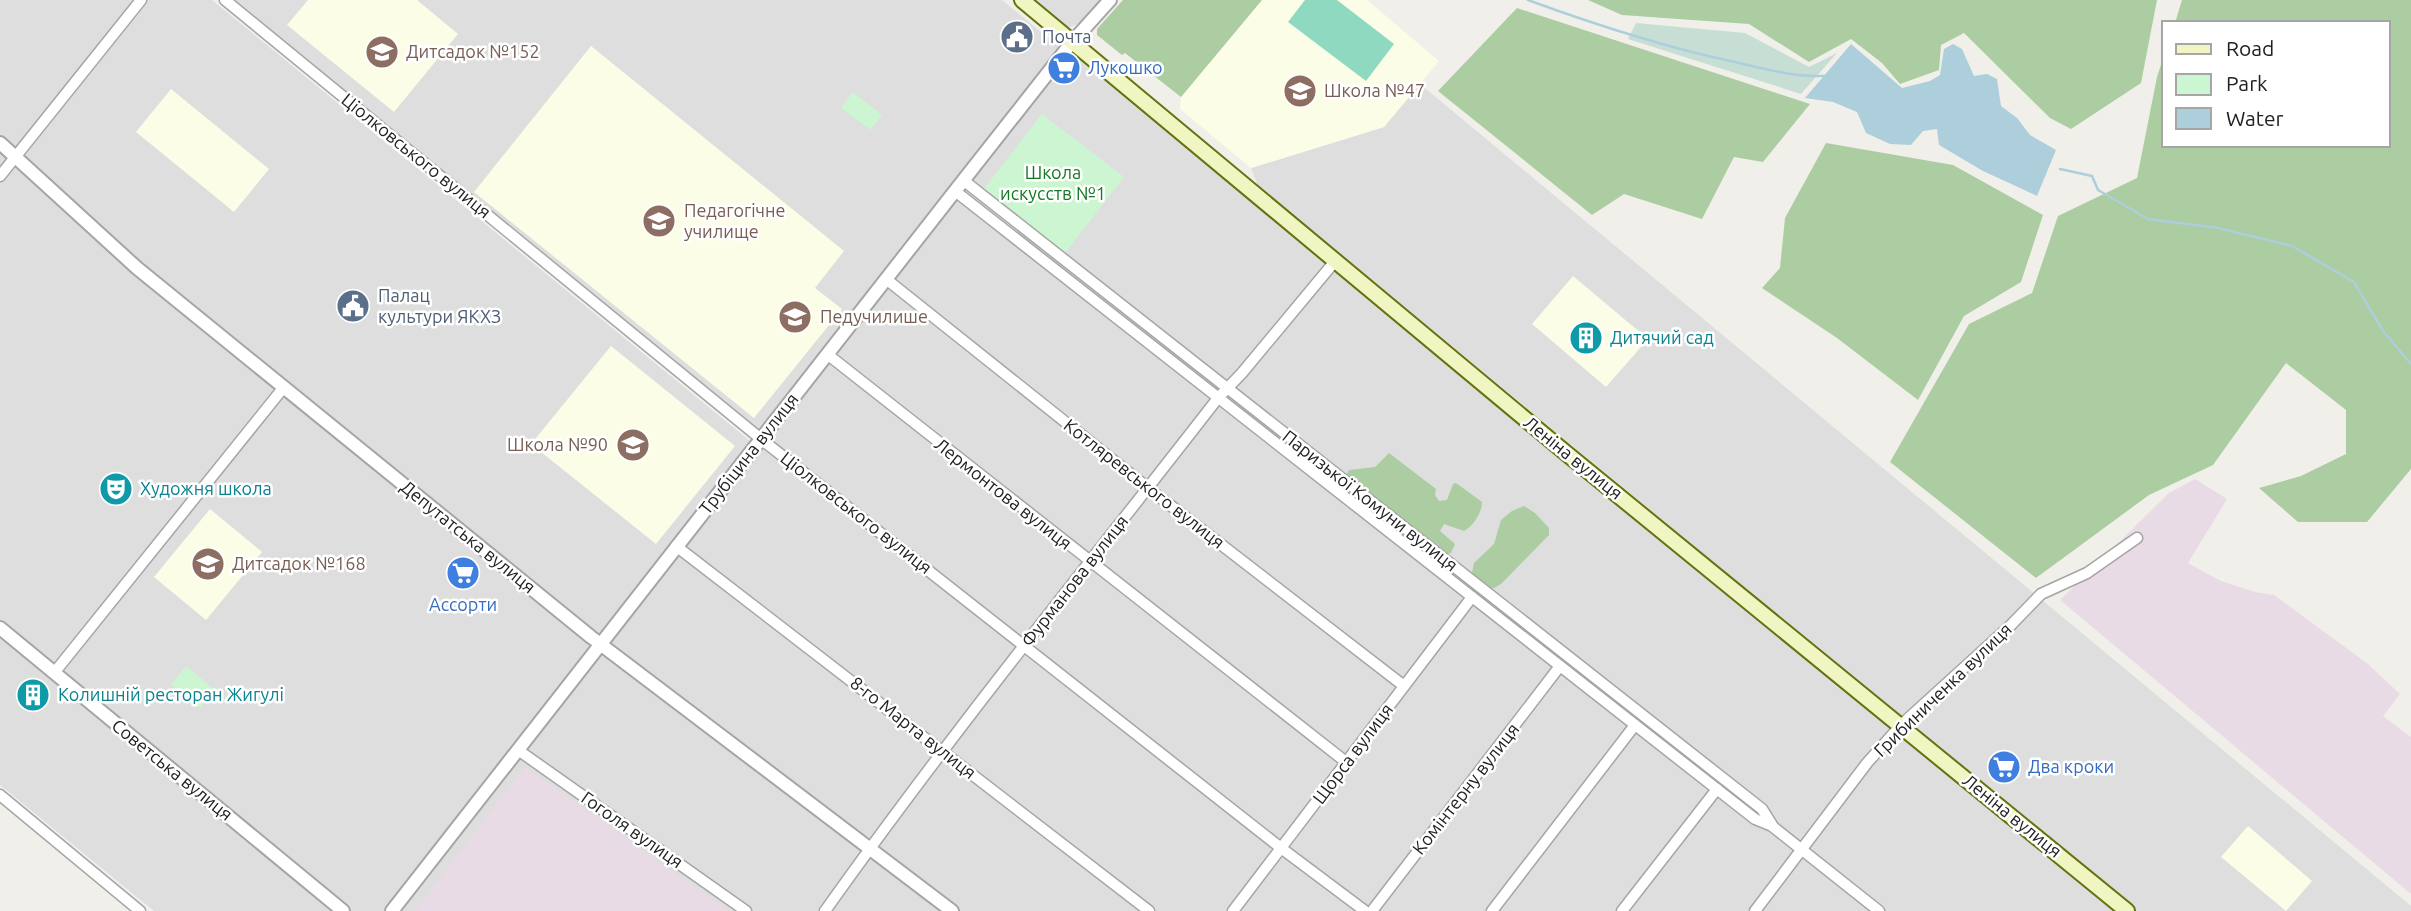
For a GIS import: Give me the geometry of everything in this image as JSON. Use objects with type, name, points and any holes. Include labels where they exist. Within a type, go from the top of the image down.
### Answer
[{"type":"main road","name":"Леніна вулиця","points":[[1022,0],[1566,453],[2127,911]]},
{"type":"street","points":[[0,176],[141,0]]},
{"type":"street","name":"Ціолковського вулиця","points":[[225,0],[761,439],[1365,911]]},
{"type":"street","name":"Трубіцина вулиця","points":[[392,911],[959,185],[1073,41],[1110,0]]},
{"type":"street","name":"Депутатська вулиця","points":[[0,143],[137,268],[600,644],[952,911]]},
{"type":"street","name":"Паризької Комуни вулиця","points":[[959,185],[1227,388],[1762,809],[1772,825],[1879,911]]},
{"type":"street","name":"Паризької Комуни вулиця","points":[[959,185],[1218,398],[1755,819],[1772,825]]},
{"type":"street","name":"Фурманова вулиця","points":[[825,911],[1024,644],[1218,398],[1336,260]]},
{"type":"street","name":"Котляревського вулиця","points":[[886,279],[1148,488],[1404,686]]},
{"type":"street","name":"Лермонтова вулиця","points":[[827,354],[1346,762]]},
{"type":"street","points":[[54,673],[284,387]]},
{"type":"street","name":"Грибиниченка вулиця","points":[[1755,911],[1867,763],[1901,725],[2011,625],[2041,594],[2087,573],[2137,538]]},
{"type":"street","name":"8-го Марта вулиця","points":[[676,546],[1150,911]]},
{"type":"street","name":"Щорса вулиця","points":[[1233,911],[1472,597]]},
{"type":"street","name":"Советська вулиця","points":[[0,628],[343,911]]},
{"type":"street","name":"Комінтерну вулиця","points":[[1372,911],[1560,666]]},
{"type":"street","points":[[1492,911],[1635,725]]},
{"type":"street","name":"Гоголя вулиця","points":[[518,750],[746,911]]},
{"type":"street","points":[[1622,911],[1717,789]]},
{"type":"street","points":[[0,795],[141,911]]},
{"type":"shaded area","points":[[0,0],[212,0],[750,441],[386,911],[154,911],[0,785]]},
{"type":"shaded area","points":[[235,0],[1002,0],[1062,49],[759,430]]},
{"type":"shaded area","name":"Дитсадок №152","points":[[308,0],[417,0],[458,34],[394,112],[287,25]]},
{"type":"shaded area","points":[[1029,0],[1102,0],[1081,23],[1067,28]]},
{"type":"shaded area","name":"Школа №47","points":[[1262,0],[1367,0],[1439,61],[1384,127],[1251,168],[1180,109],[1181,97]]},
{"type":"shaded area","points":[[1636,23],[1745,33],[1809,67],[1837,53],[1801,94],[1628,39]]},
{"type":"shaded area","name":"Педагогічне училище","points":[[591,46],[844,251],[815,288],[842,309],[754,418],[474,192]]},
{"type":"shaded area","points":[[1071,50],[2113,911],[402,911]]},
{"type":"shaded area","points":[[1420,84],[2411,906],[2411,911],[2136,911],[1258,186],[1251,168],[1384,127]]},
{"type":"shaded area","points":[[171,89],[269,169],[234,212],[136,132]]},
{"type":"shaded area","points":[[1573,276],[1648,339],[1606,387],[1532,324]]},
{"type":"shaded area","name":"Школа №90","points":[[611,346],[735,446],[656,544],[531,444]]},
{"type":"shaded area","points":[[2195,479],[2227,499],[2188,563],[2221,581],[2274,595],[2368,664],[2400,694],[2383,716],[2411,737],[2411,894],[2060,600],[2169,493]]},
{"type":"shaded area","name":"Дитсадок №168","points":[[210,509],[262,552],[206,620],[154,577]]},
{"type":"shaded area","points":[[525,767],[728,911],[415,911]]},
{"type":"shaded area","points":[[2248,826],[2312,881],[2286,911],[2221,857]]},
{"type":"green space","points":[[1123,0],[1262,0],[1181,97],[1125,53],[1122,55],[1097,35],[1097,29]]},
{"type":"green space","points":[[1305,0],[1337,0],[1394,44],[1366,81],[1288,22]]},
{"type":"green space","points":[[1588,0],[2157,0],[2141,83],[2071,129],[2050,118],[1964,33],[1941,45],[1939,70],[1900,84],[1882,63],[1851,39],[1809,62],[1749,24],[1622,15]]},
{"type":"green space","points":[[2182,0],[2411,0],[2411,469],[2367,522],[2298,522],[2259,488],[2301,476],[2346,454],[2346,410],[2286,363],[2213,465],[2149,495],[2036,578],[1890,462],[1969,324],[2032,293],[2058,216],[2137,178],[2162,61],[2162,147],[2390,147],[2390,21],[2176,21]]},
{"type":"green space","points":[[1517,8],[1810,104],[1763,162],[1734,157],[1702,219],[1624,194],[1592,215],[1438,91]]},
{"type":"green space","points":[[853,92],[882,115],[870,130],[841,108]]},
{"type":"green space","name":"Школа искусств №1","points":[[1042,114],[1124,177],[1065,253],[983,190]]},
{"type":"green space","points":[[1826,143],[1953,165],[2043,215],[2021,282],[1964,316],[1918,400],[1837,338],[1762,288],[1780,268],[1785,218]]},
{"type":"green space","points":[[1389,453],[1436,489],[1435,495],[1439,501],[1447,500],[1453,484],[1456,483],[1482,502],[1476,519],[1464,531],[1444,524],[1440,531],[1455,544],[1451,553],[1446,554],[1345,477],[1349,470],[1375,467]]},
{"type":"green space","points":[[1524,506],[1549,528],[1549,535],[1501,584],[1486,589],[1473,579],[1474,563],[1494,544],[1501,520]]},
{"type":"green space","points":[[186,666],[215,690],[200,708],[171,684]]},
{"type":"water","points":[[1851,44],[1902,88],[1930,81],[1940,75],[1944,49],[1953,44],[1962,49],[1974,76],[1987,74],[1997,79],[2001,106],[2017,118],[2030,135],[2056,150],[2037,196],[1983,171],[1939,145],[1937,129],[1923,131],[1911,145],[1890,144],[1866,133],[1857,112],[1833,102],[1805,98]]},
{"type":"waterway","points":[[1528,0],[1682,50],[1780,72],[1825,76]]},
{"type":"waterway","points":[[2060,169],[2092,176],[2098,190],[2148,219],[2218,228],[2292,246],[2354,282],[2383,331],[2411,364]]},
{"type":"place","name":"Почта","points":[[1017,37]]},
{"type":"place","name":"Дитсадок №152","points":[[382,52]]},
{"type":"place","name":"Лукошко","points":[[1064,68]]},
{"type":"place","name":"Школа №47","points":[[1300,91]]},
{"type":"place","name":"Педагогічне училище","points":[[659,221]]},
{"type":"place","name":"Палац культури ЯКХЗ","points":[[353,306]]},
{"type":"place","name":"Педучилише","points":[[795,317]]},
{"type":"place","name":"Дитячий сад","points":[[1586,338]]},
{"type":"place","name":"Школа №90","points":[[633,445]]},
{"type":"place","name":"Художня школа","points":[[116,489]]},
{"type":"place","name":"Дитсадок №168","points":[[208,564]]},
{"type":"place","name":"Ассорти","points":[[463,573]]},
{"type":"place","name":"Колишній ресторан Жигулі","points":[[33,695]]},
{"type":"place","name":"Два кроки","points":[[2004,767]]}]
